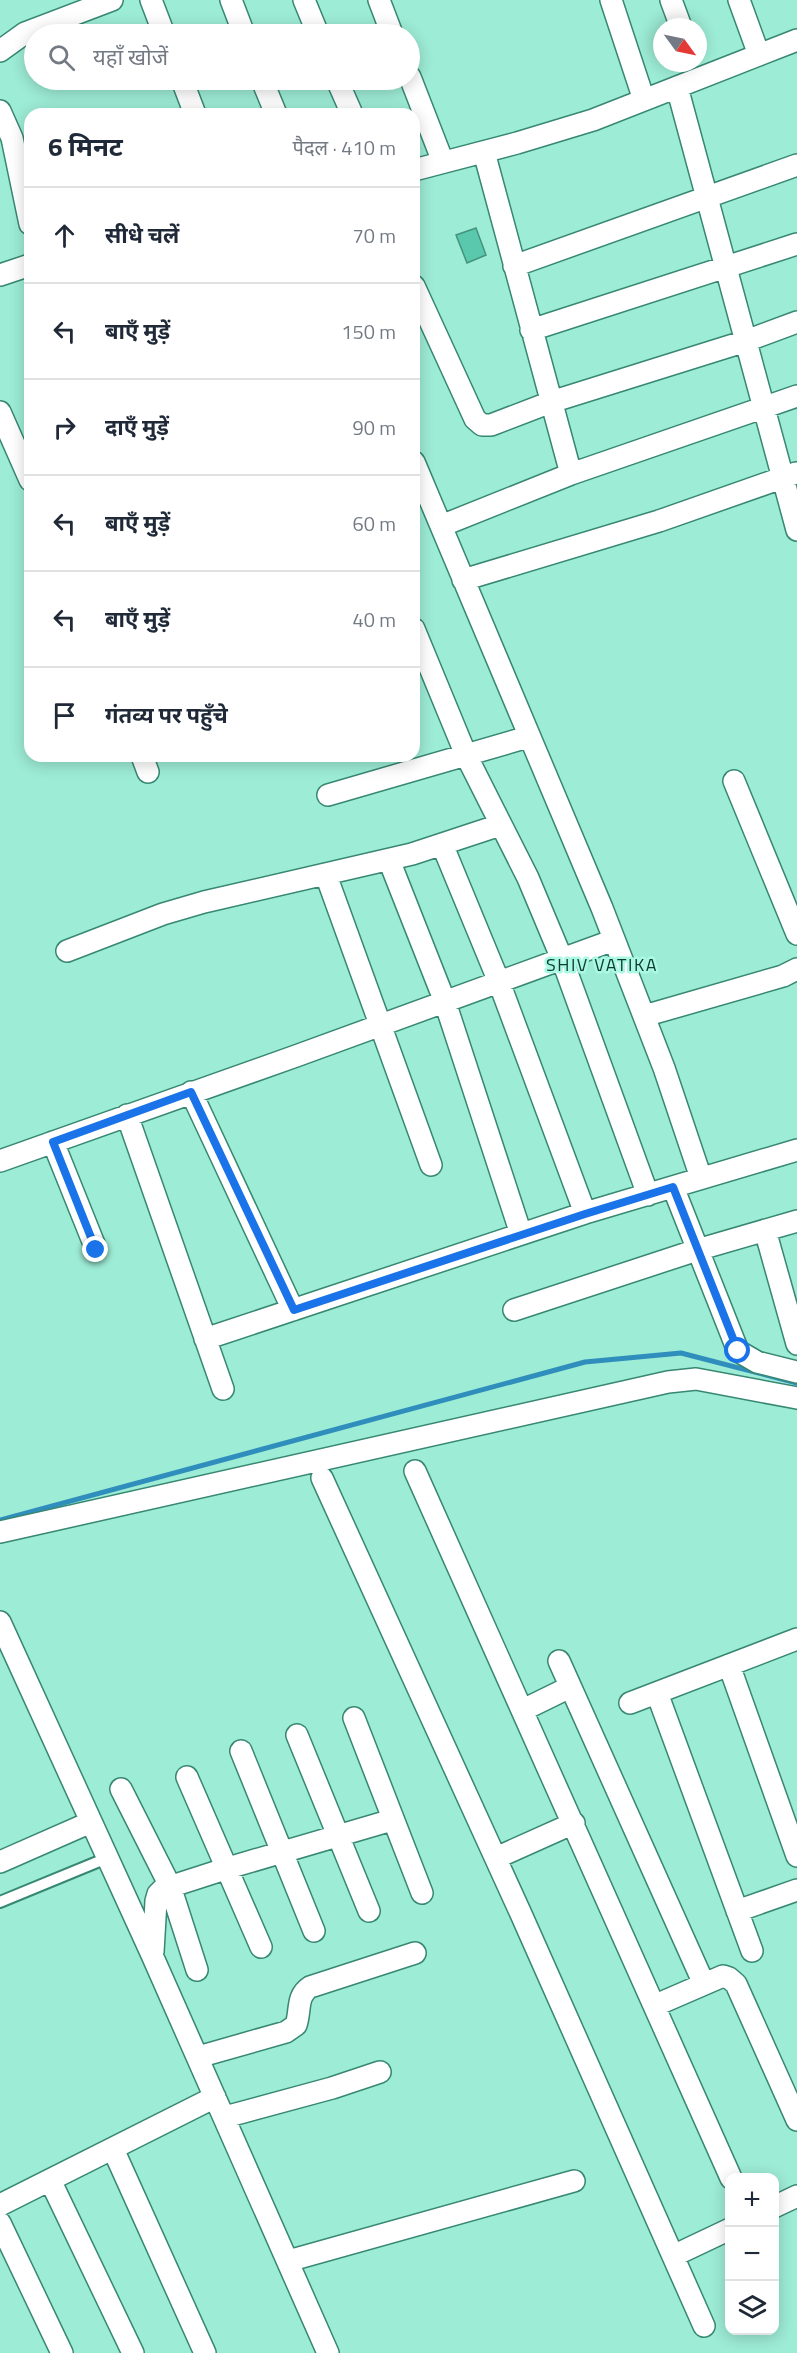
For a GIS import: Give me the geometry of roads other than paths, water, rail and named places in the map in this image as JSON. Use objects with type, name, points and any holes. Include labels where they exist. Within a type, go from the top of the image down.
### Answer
[{"type":"street","points":[[40,24],[70,6],[112,0]]},
{"type":"street","points":[[151,0],[160,24]]},
{"type":"street","points":[[231,0],[240,24]]},
{"type":"street","points":[[304,0],[314,24]]},
{"type":"street","points":[[379,0],[388,24]]},
{"type":"street","points":[[610,0],[644,100]]},
{"type":"street","points":[[671,0],[678,18]]},
{"type":"street","points":[[739,0],[759,55]]},
{"type":"street","points":[[0,51],[24,34]]},
{"type":"street","points":[[707,68],[759,55],[797,40]]},
{"type":"street","points":[[420,168],[593,120],[677,87],[695,72]]},
{"type":"street","points":[[677,87],[764,408],[790,475],[797,530]]},
{"type":"street","points":[[186,90],[193,108]]},
{"type":"street","points":[[266,90],[274,108]]},
{"type":"street","points":[[341,90],[349,108]]},
{"type":"street","points":[[415,90],[443,162]]},
{"type":"street","points":[[0,111],[12,138],[24,195]]},
{"type":"street","points":[[484,152],[571,474]]},
{"type":"street","points":[[514,266],[797,165]]},
{"type":"street","points":[[531,330],[797,244]]},
{"type":"street","points":[[0,275],[24,267]]},
{"type":"street","points":[[420,299],[475,419],[482,424],[491,425],[551,402],[746,341],[797,322]]},
{"type":"street","points":[[441,526],[571,474],[797,396]]},
{"type":"street","points":[[0,412],[24,466]]},
{"type":"street","points":[[463,580],[659,521],[790,475]]},
{"type":"street","points":[[420,476],[614,940],[644,1016],[701,1178]]},
{"type":"street","points":[[420,643],[466,755],[528,878],[562,959],[648,1194]]},
{"type":"street","points":[[328,795],[528,737]]},
{"type":"street","points":[[734,781],[797,934]]},
{"type":"street","points":[[67,951],[163,914],[204,902],[389,860],[500,825]]},
{"type":"street","points":[[442,844],[500,982],[585,1214]]},
{"type":"street","points":[[389,860],[445,1002],[521,1234]]},
{"type":"street","points":[[326,875],[431,1165]]},
{"type":"street","points":[[0,1161],[381,1026],[614,940]]},
{"type":"street","points":[[644,1016],[783,976],[797,969]]},
{"type":"street","points":[[191,1092],[294,1310]]},
{"type":"street","points":[[127,1115],[223,1389]]},
{"type":"street","points":[[53,1142],[96,1250]]},
{"type":"street","points":[[205,1339],[521,1234],[797,1150]]},
{"type":"street","points":[[673,1187],[738,1351],[757,1362],[797,1372]]},
{"type":"street","points":[[514,1310],[697,1250],[797,1221]]},
{"type":"street","points":[[765,1230],[797,1344]]},
{"type":"street","points":[[0,1532],[668,1382],[696,1379],[797,1398]]},
{"type":"street","points":[[415,1471],[656,2005],[729,2173]]},
{"type":"street","points":[[322,1478],[496,1858],[704,2326]]},
{"type":"street","points":[[0,1622],[225,2117],[328,2353]]},
{"type":"street","points":[[630,1703],[797,1639]]},
{"type":"street","points":[[559,1661],[704,1984]]},
{"type":"street","points":[[729,1665],[797,1856]]},
{"type":"street","points":[[523,1710],[570,1687]]},
{"type":"street","points":[[657,1693],[752,1951]]},
{"type":"street","points":[[354,1718],[422,1893]]},
{"type":"street","points":[[297,1734],[369,1911]]},
{"type":"street","points":[[241,1751],[314,1930]]},
{"type":"street","points":[[187,1777],[261,1947]]},
{"type":"street","points":[[121,1789],[170,1886],[197,1970]]},
{"type":"street","points":[[152,1955],[156,1901],[158,1894],[170,1886],[392,1820]]},
{"type":"street","points":[[0,1862],[91,1822]]},
{"type":"street","points":[[496,1858],[573,1823]]},
{"type":"street","points":[[737,1911],[797,1890]]},
{"type":"street","points":[[198,2057],[293,2029],[298,2019],[302,1994],[310,1987],[415,1953]]},
{"type":"street","points":[[656,2005],[723,1976],[729,1978],[736,1984],[797,2120]]},
{"type":"street","points":[[225,2117],[332,2088],[380,2072]]},
{"type":"street","points":[[0,2205],[215,2097]]},
{"type":"street","points":[[114,2149],[205,2353]]},
{"type":"street","points":[[50,2180],[133,2353]]},
{"type":"street","points":[[288,2261],[574,2181]]},
{"type":"street","points":[[779,2205],[796,2198]]},
{"type":"street","points":[[0,2223],[62,2353]]},
{"type":"street","points":[[673,2256],[725,2231]]},
{"type":"lane","points":[[0,1902],[107,1858]]},
{"type":"waterway","points":[[0,1520],[585,1362],[681,1353],[797,1383]]},
{"type":"district","name":"SHIV VATIKA","points":[[602,965]]}]
